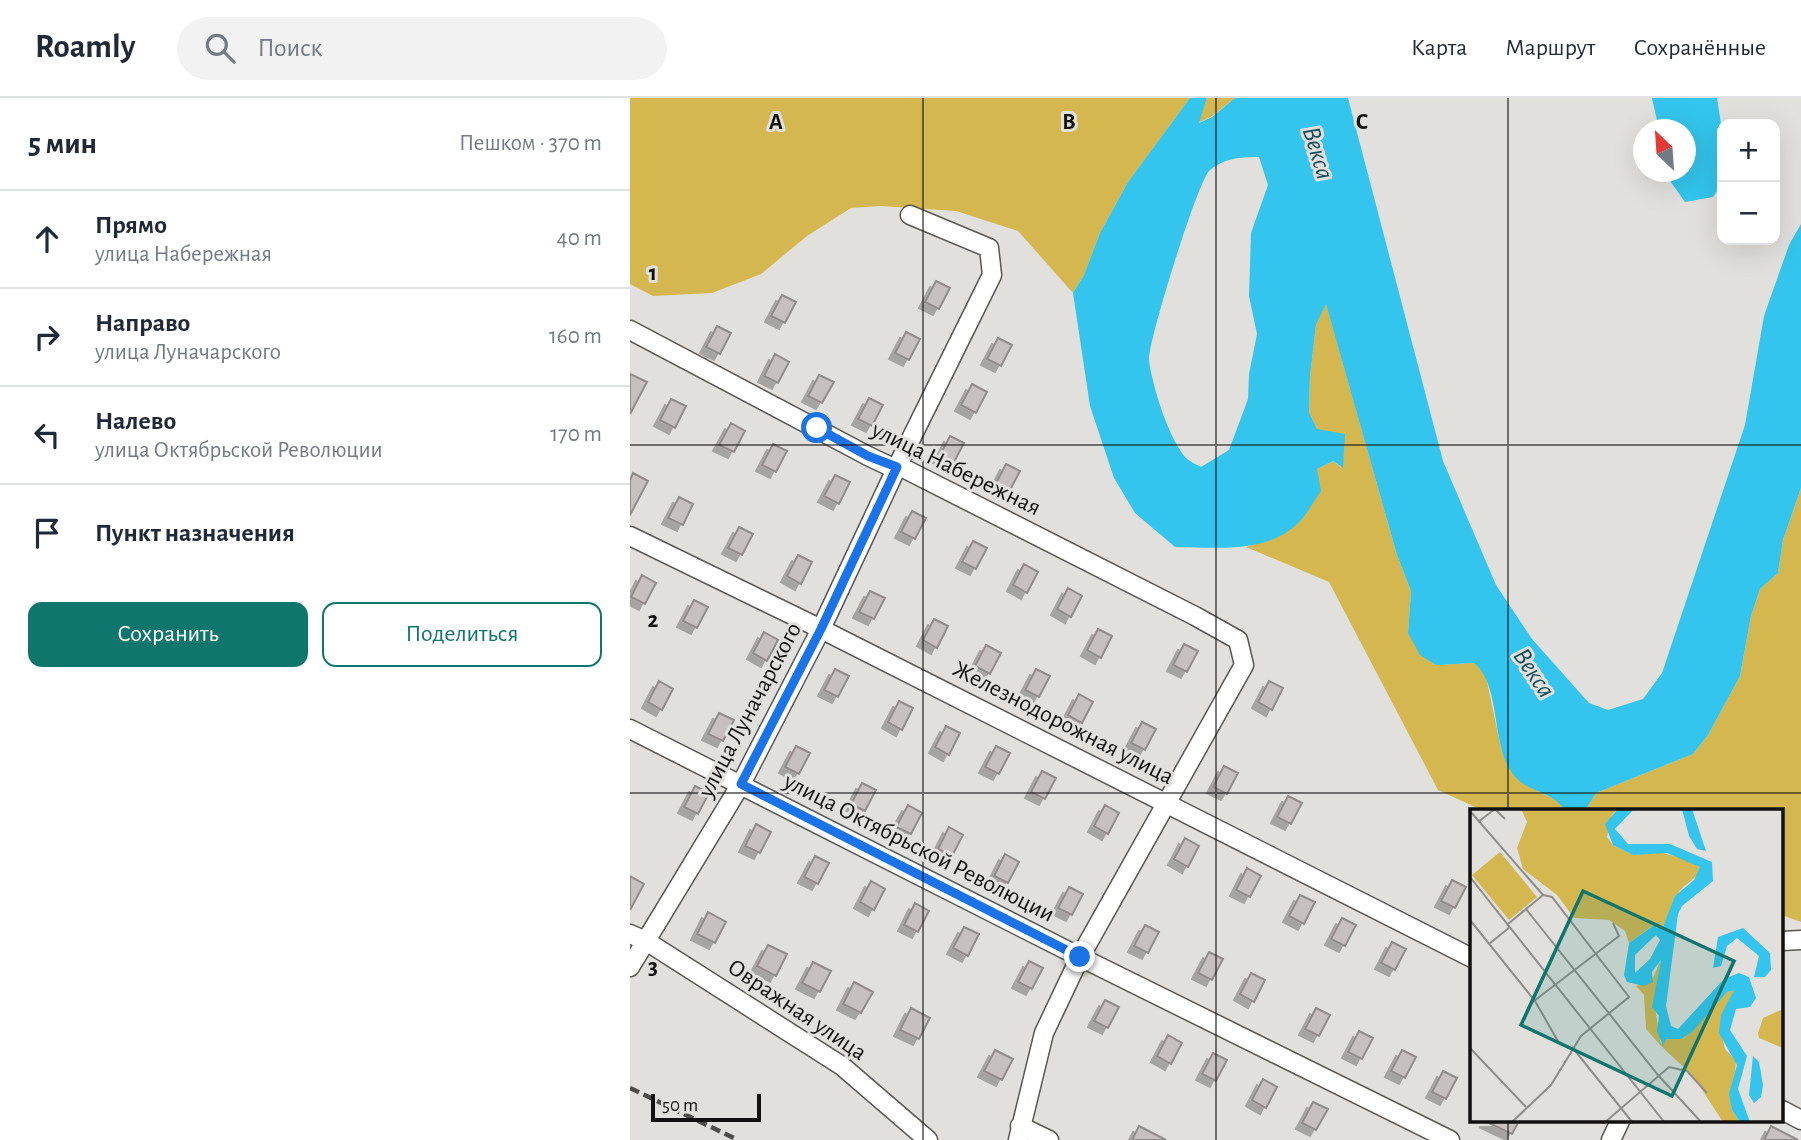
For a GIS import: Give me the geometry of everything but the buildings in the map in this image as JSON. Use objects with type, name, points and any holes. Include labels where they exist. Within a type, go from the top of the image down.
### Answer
[{"type":"street","name":"улица Луначарского","points":[[630,967],[638,937],[741,784],[821,629],[992,275],[989,248],[910,215]]},
{"type":"street","name":"улица Набережная","points":[[630,330],[868,456],[905,469],[1238,640],[1244,665],[1167,803]]},
{"type":"street","name":"Железнодорожная улица","points":[[630,536],[821,629],[1470,957]]},
{"type":"street","name":"улица Октябрьской Революции","points":[[630,729],[1080,957],[1450,1140]]},
{"type":"street","points":[[1049,1140],[1019,1133],[1044,1033],[1080,957],[1167,803]]},
{"type":"street","name":"Овражная улица","points":[[638,937],[842,1066],[928,1140]]},
{"type":"street","points":[[1784,1111],[1801,1119]]},
{"type":"street","points":[[1611,1140],[1620,1122]]},
{"type":"shaded area","points":[[630,98],[1190,98],[1128,182],[1100,233],[1084,275],[1073,293],[1018,231],[956,211],[881,206],[851,208],[807,236],[761,274],[712,293],[653,296],[630,284]]},
{"type":"shaded area","points":[[1207,98],[1235,98],[1211,117],[1198,123]]},
{"type":"shaded area","points":[[1326,303],[1397,555],[1411,591],[1408,633],[1436,665],[1474,663],[1485,672],[1501,748],[1529,787],[1559,801],[1564,809],[1480,809],[1438,790],[1329,582],[1246,547],[1280,536],[1317,469],[1333,461],[1342,468],[1309,412],[1316,325]]},
{"type":"shaded area","points":[[1801,488],[1801,922],[1784,916],[1784,809],[1586,809],[1596,793],[1693,754],[1708,735],[1740,676],[1751,616],[1760,589],[1778,573],[1783,540]]},
{"type":"water","name":"Векса","points":[[1190,98],[1207,98],[1199,123],[1212,117],[1235,98],[1348,98],[1443,461],[1496,585],[1532,639],[1589,703],[1608,710],[1643,699],[1662,673],[1745,425],[1764,316],[1789,245],[1801,224],[1801,488],[1783,540],[1778,573],[1760,589],[1751,616],[1740,676],[1708,735],[1693,754],[1596,793],[1586,809],[1564,809],[1554,799],[1525,785],[1513,774],[1501,747],[1493,700],[1483,673],[1474,663],[1436,665],[1420,655],[1408,633],[1411,591],[1397,555],[1326,304],[1316,325],[1309,412],[1317,429],[1345,434],[1343,468],[1333,461],[1317,469],[1321,491],[1299,523],[1282,535],[1253,545],[1222,548],[1175,547],[1135,513],[1114,478],[1090,406],[1073,293],[1084,275],[1100,233],[1128,182]],"holes":[[[1245,157],[1259,157],[1268,185],[1251,233],[1249,296],[1257,334],[1249,374],[1248,399],[1229,450],[1201,467],[1187,459],[1174,439],[1158,398],[1149,360],[1164,295],[1194,203],[1209,171],[1220,163]]]},
{"type":"water","points":[[1652,98],[1717,98],[1720,119],[1717,119],[1717,191],[1713,197],[1685,202],[1671,182],[1696,182],[1696,119],[1657,119]]},
{"type":"railway","points":[[630,1088],[738,1140]]},
{"type":"route","points":[[817,428],[868,456],[897,467],[821,629],[741,784],[1080,957]]}]
